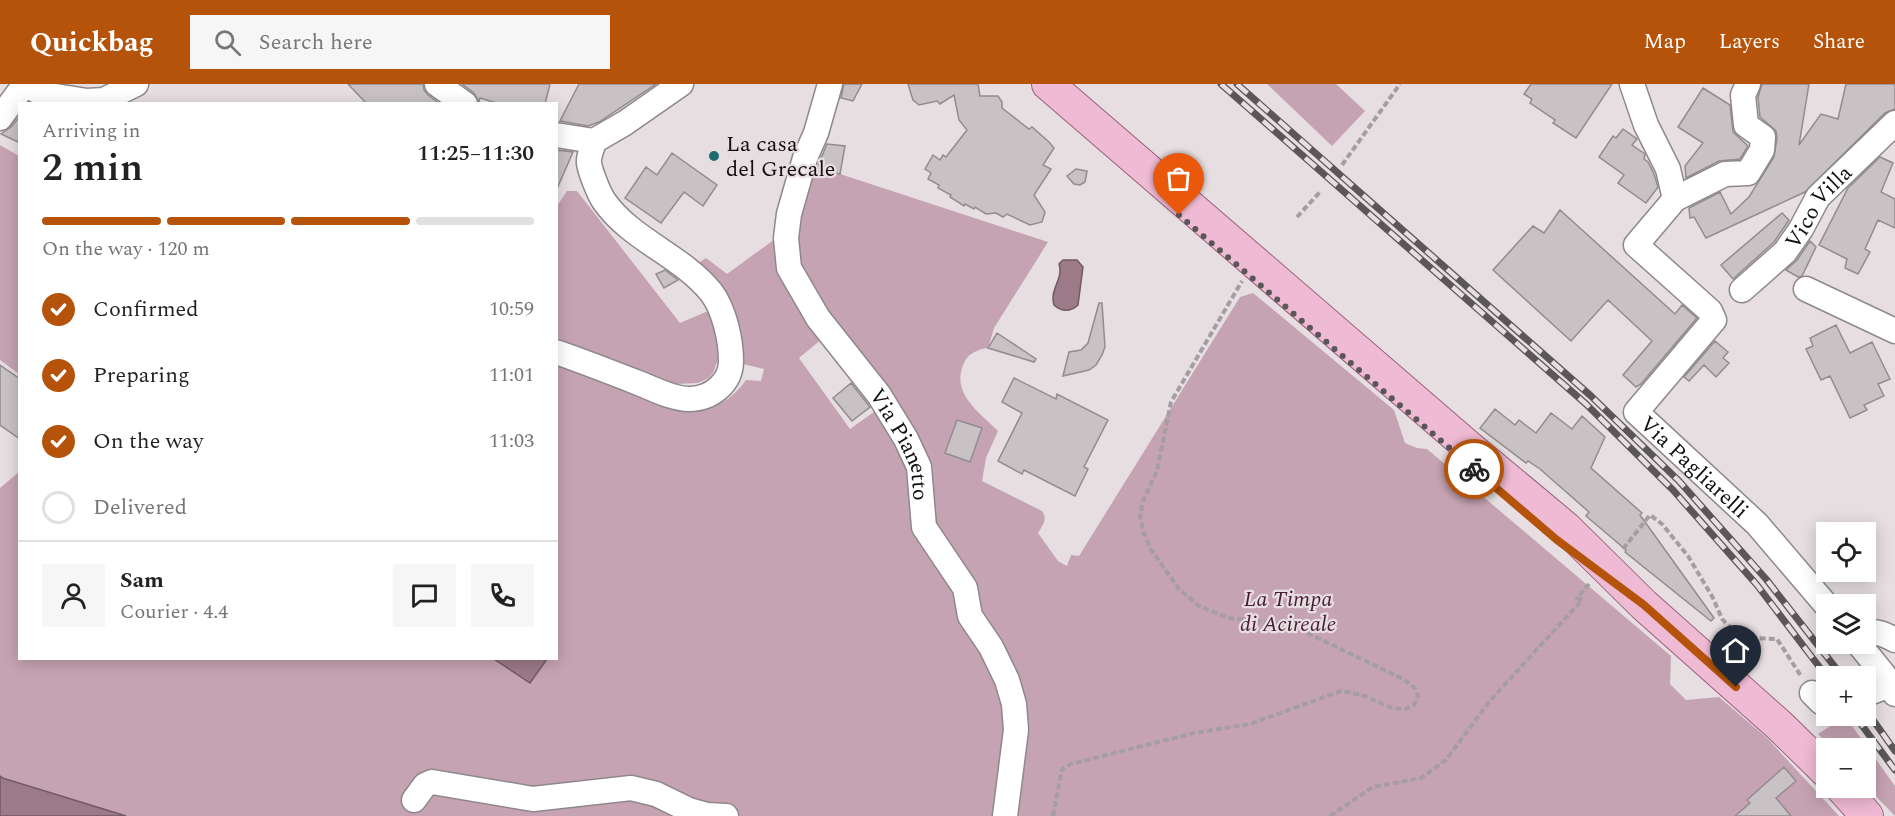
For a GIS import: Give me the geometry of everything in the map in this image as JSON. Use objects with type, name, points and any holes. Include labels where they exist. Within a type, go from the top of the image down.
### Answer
[{"type":"main road","points":[[1026,84],[1557,540],[1609,562],[1644,605]]},
{"type":"main road","points":[[1048,84],[1566,528],[1644,605],[1780,726],[1816,761]]},
{"type":"main road","points":[[1851,798],[1867,816]]},
{"type":"street","points":[[3,108],[25,84],[42,94],[87,101],[104,100],[136,84]]},
{"type":"street","points":[[558,135],[594,141],[625,123],[681,84]]},
{"type":"street","name":"Via Pianetto","points":[[830,84],[789,214],[786,238],[789,268],[818,318],[879,395],[906,439],[919,467],[924,527],[965,588],[970,616],[991,647],[1007,680],[1014,704],[1016,730],[1005,816]]},
{"type":"street","points":[[1632,84],[1646,125],[1668,169],[1675,199],[1725,174],[1748,173],[1762,150],[1763,136],[1746,125],[1743,95],[1748,84]]},
{"type":"street","points":[[440,85],[462,102]]},
{"type":"street","name":"Vico Villa","points":[[1742,290],[1785,252],[1801,229],[1818,197],[1895,123]]},
{"type":"street","points":[[558,353],[668,394],[689,399],[706,396],[718,390],[728,379],[731,366],[731,348],[720,310],[711,293],[691,272],[626,226],[603,200],[589,162],[594,141]]},
{"type":"street","name":"Via Pagliarelli","points":[[1675,199],[1636,245],[1710,311],[1714,320],[1636,412],[1757,524],[1817,594]]},
{"type":"street","points":[[1806,288],[1895,331]]},
{"type":"street","points":[[1876,633],[1895,640]]},
{"type":"street","points":[[1866,654],[1892,689],[1876,692]]},
{"type":"street","points":[[414,800],[425,785],[432,782],[533,799],[631,788],[657,794],[689,810],[707,815],[726,816]]},
{"type":"path","points":[[1342,165],[1398,90],[1400,84]]},
{"type":"path","points":[[1297,217],[1320,192]]},
{"type":"path","points":[[1053,816],[1062,769],[1071,764],[1194,733],[1250,724],[1341,691],[1362,694],[1392,708],[1405,709],[1414,705],[1418,696],[1415,688],[1402,679],[1307,633],[1274,623],[1228,618],[1199,606],[1179,588],[1150,548],[1143,531],[1140,516],[1143,501],[1157,471],[1171,402],[1247,273]]},
{"type":"path","points":[[1329,816],[1373,787],[1421,778],[1446,760],[1489,702],[1582,600],[1577,598],[1650,514],[1662,524],[1688,556],[1713,598],[1722,619],[1738,635],[1754,639],[1777,639],[1816,693]]},
{"type":"green space","points":[[1267,84],[1336,84],[1365,111],[1332,146]]},
{"type":"green space","points":[[0,145],[18,155],[18,373],[0,360]]},
{"type":"green space","name":"La Timpa di Acireale","points":[[806,166],[840,174],[1048,242],[994,328],[988,348],[975,352],[965,361],[961,372],[961,382],[968,400],[998,431],[986,458],[982,481],[1042,511],[1045,519],[1038,533],[1058,561],[1067,566],[1071,555],[1079,556],[1240,297],[1253,293],[1394,410],[1405,443],[1427,449],[1671,656],[1670,684],[1686,700],[1719,697],[1767,738],[1816,791],[1816,798],[1822,798],[1839,816],[126,816],[0,776],[0,488],[18,473],[18,660],[558,660],[558,364],[668,407],[691,410],[712,407],[721,403],[738,390],[746,380],[761,381],[764,369],[743,364],[727,302],[714,281],[697,264],[706,258],[727,274],[779,236],[782,266],[791,291],[823,338],[799,358],[850,429],[881,407],[896,431],[914,472],[918,493],[919,532],[958,586],[960,622],[988,651],[1008,705],[1011,725],[1014,704],[1019,704],[1014,678],[974,606],[970,584],[931,526],[923,465],[911,439],[889,400],[823,316],[793,265],[790,238]]},
{"type":"green space","points":[[567,191],[577,191],[680,323],[708,311],[718,332],[721,351],[709,378],[698,383],[675,384],[558,338],[558,204]]},
{"type":"green space","points":[[1830,726],[1852,726],[1861,738],[1822,738],[1818,734]]},
{"type":"green space","points":[[1876,759],[1895,786],[1895,816],[1876,796]]},
{"type":"shaded area","points":[[1063,260],[1077,260],[1083,267],[1078,305],[1066,310],[1054,305],[1053,299],[1060,274],[1059,264]]},
{"type":"shaded area","points":[[496,660],[546,660],[530,683]]},
{"type":"shaded area","points":[[0,776],[3,778],[126,816],[0,816]]},
{"type":"building","points":[[348,84],[423,84],[424,90],[437,102],[365,102]]},
{"type":"building","points":[[462,84],[550,84],[546,102],[493,102],[480,98],[479,102],[474,93]]},
{"type":"building","points":[[579,84],[656,84],[599,122],[588,126],[560,121]]},
{"type":"building","points":[[844,84],[862,84],[853,101],[841,98]]},
{"type":"building","points":[[908,84],[978,84],[980,96],[998,96],[1002,102],[1002,108],[1029,129],[1032,127],[1049,142],[1054,148],[1043,165],[1051,169],[1034,195],[1045,212],[1042,222],[1030,225],[1007,214],[1003,217],[996,213],[986,214],[975,207],[974,209],[965,204],[964,206],[938,188],[939,185],[928,179],[931,173],[925,169],[933,155],[940,160],[943,155],[946,157],[967,130],[959,120],[954,95],[940,104],[937,101],[919,105],[913,100]]},
{"type":"building","points":[[1531,84],[1612,84],[1576,138],[1553,123],[1555,120],[1530,103],[1532,99],[1524,94]]},
{"type":"building","points":[[1762,84],[1809,84],[1799,145],[1821,114],[1838,119],[1846,84],[1895,84],[1895,109],[1885,113],[1805,192],[1706,238],[1694,217],[1690,218],[1689,208],[1720,192],[1731,214],[1749,197],[1774,157],[1776,131],[1760,117],[1758,97]]},
{"type":"building","points":[[1703,88],[1730,105],[1733,132],[1748,146],[1740,159],[1719,161],[1686,178],[1685,166],[1703,143],[1678,127]]},
{"type":"building","points":[[18,118],[18,142],[1,134]]},
{"type":"building","points":[[1623,129],[1637,139],[1632,145],[1645,154],[1644,159],[1654,174],[1658,187],[1646,203],[1618,183],[1624,175],[1599,157],[1613,136],[1616,138]]},
{"type":"building","points":[[827,144],[845,146],[840,174],[817,168]]},
{"type":"building","points":[[558,150],[573,152],[558,186]]},
{"type":"building","points":[[672,153],[717,185],[703,206],[684,192],[661,223],[625,198],[646,167],[657,175]]},
{"type":"building","points":[[1880,157],[1893,163],[1881,192],[1895,199],[1895,228],[1878,220],[1865,249],[1870,252],[1858,274],[1845,268],[1847,259],[1819,245],[1848,188]]},
{"type":"building","points":[[1076,169],[1087,171],[1085,182],[1080,185],[1074,184],[1067,176]]},
{"type":"building","points":[[1560,210],[1675,314],[1682,305],[1697,318],[1636,387],[1623,375],[1652,341],[1608,300],[1571,341],[1493,270],[1533,226],[1544,233]]},
{"type":"building","points":[[1782,213],[1789,220],[1774,242],[1733,279],[1721,265]]},
{"type":"building","points":[[1810,241],[1816,247],[1802,276],[1798,277],[1786,270],[1797,260]]},
{"type":"building","points":[[665,270],[678,280],[664,288],[656,274]]},
{"type":"building","points":[[1099,303],[1102,303],[1105,347],[1102,355],[1096,365],[1089,370],[1063,376],[1069,352],[1081,350],[1088,343]]},
{"type":"building","points":[[1836,325],[1850,353],[1872,342],[1890,379],[1878,384],[1884,396],[1864,405],[1867,410],[1850,418],[1830,376],[1821,380],[1806,349],[1813,346],[1810,338]]},
{"type":"building","points":[[997,333],[1036,359],[1034,362],[988,348]]},
{"type":"building","points":[[1715,341],[1728,352],[1723,358],[1729,363],[1716,377],[1704,365],[1689,381],[1684,377]]},
{"type":"building","points":[[0,365],[18,378],[18,438],[0,425]]},
{"type":"building","points":[[1014,378],[1056,399],[1057,394],[1108,420],[1084,467],[1088,469],[1075,496],[1024,470],[1022,474],[998,461],[1022,413],[1002,402]]},
{"type":"building","points":[[851,383],[870,407],[852,421],[833,398]]},
{"type":"building","points":[[1495,409],[1515,425],[1519,420],[1536,433],[1551,413],[1572,429],[1582,416],[1605,437],[1591,468],[1642,513],[1640,515],[1714,618],[1711,621],[1625,552],[1626,550],[1586,516],[1589,512],[1540,469],[1528,461],[1526,463],[1480,428]]},
{"type":"building","points":[[957,420],[982,428],[970,462],[945,453]]},
{"type":"building","points":[[1784,767],[1796,781],[1776,798],[1791,816],[1735,816],[1750,803],[1747,800]]},
{"type":"railway","points":[[1221,84],[1586,404],[1673,490],[1757,585],[1819,666]]},
{"type":"railway","points":[[1237,84],[1591,396],[1679,481],[1766,579],[1834,666]]},
{"type":"railway","points":[[1876,724],[1895,751]]},
{"type":"railway","points":[[1862,726],[1895,770]]},
{"type":"way so far","points":[[1179,215],[1474,469]]},
{"type":"place","name":"La casa del Grecale","points":[[714,156]]},
{"type":"route","points":[[1474,469],[1557,540],[1644,605],[1736,687]]}]
